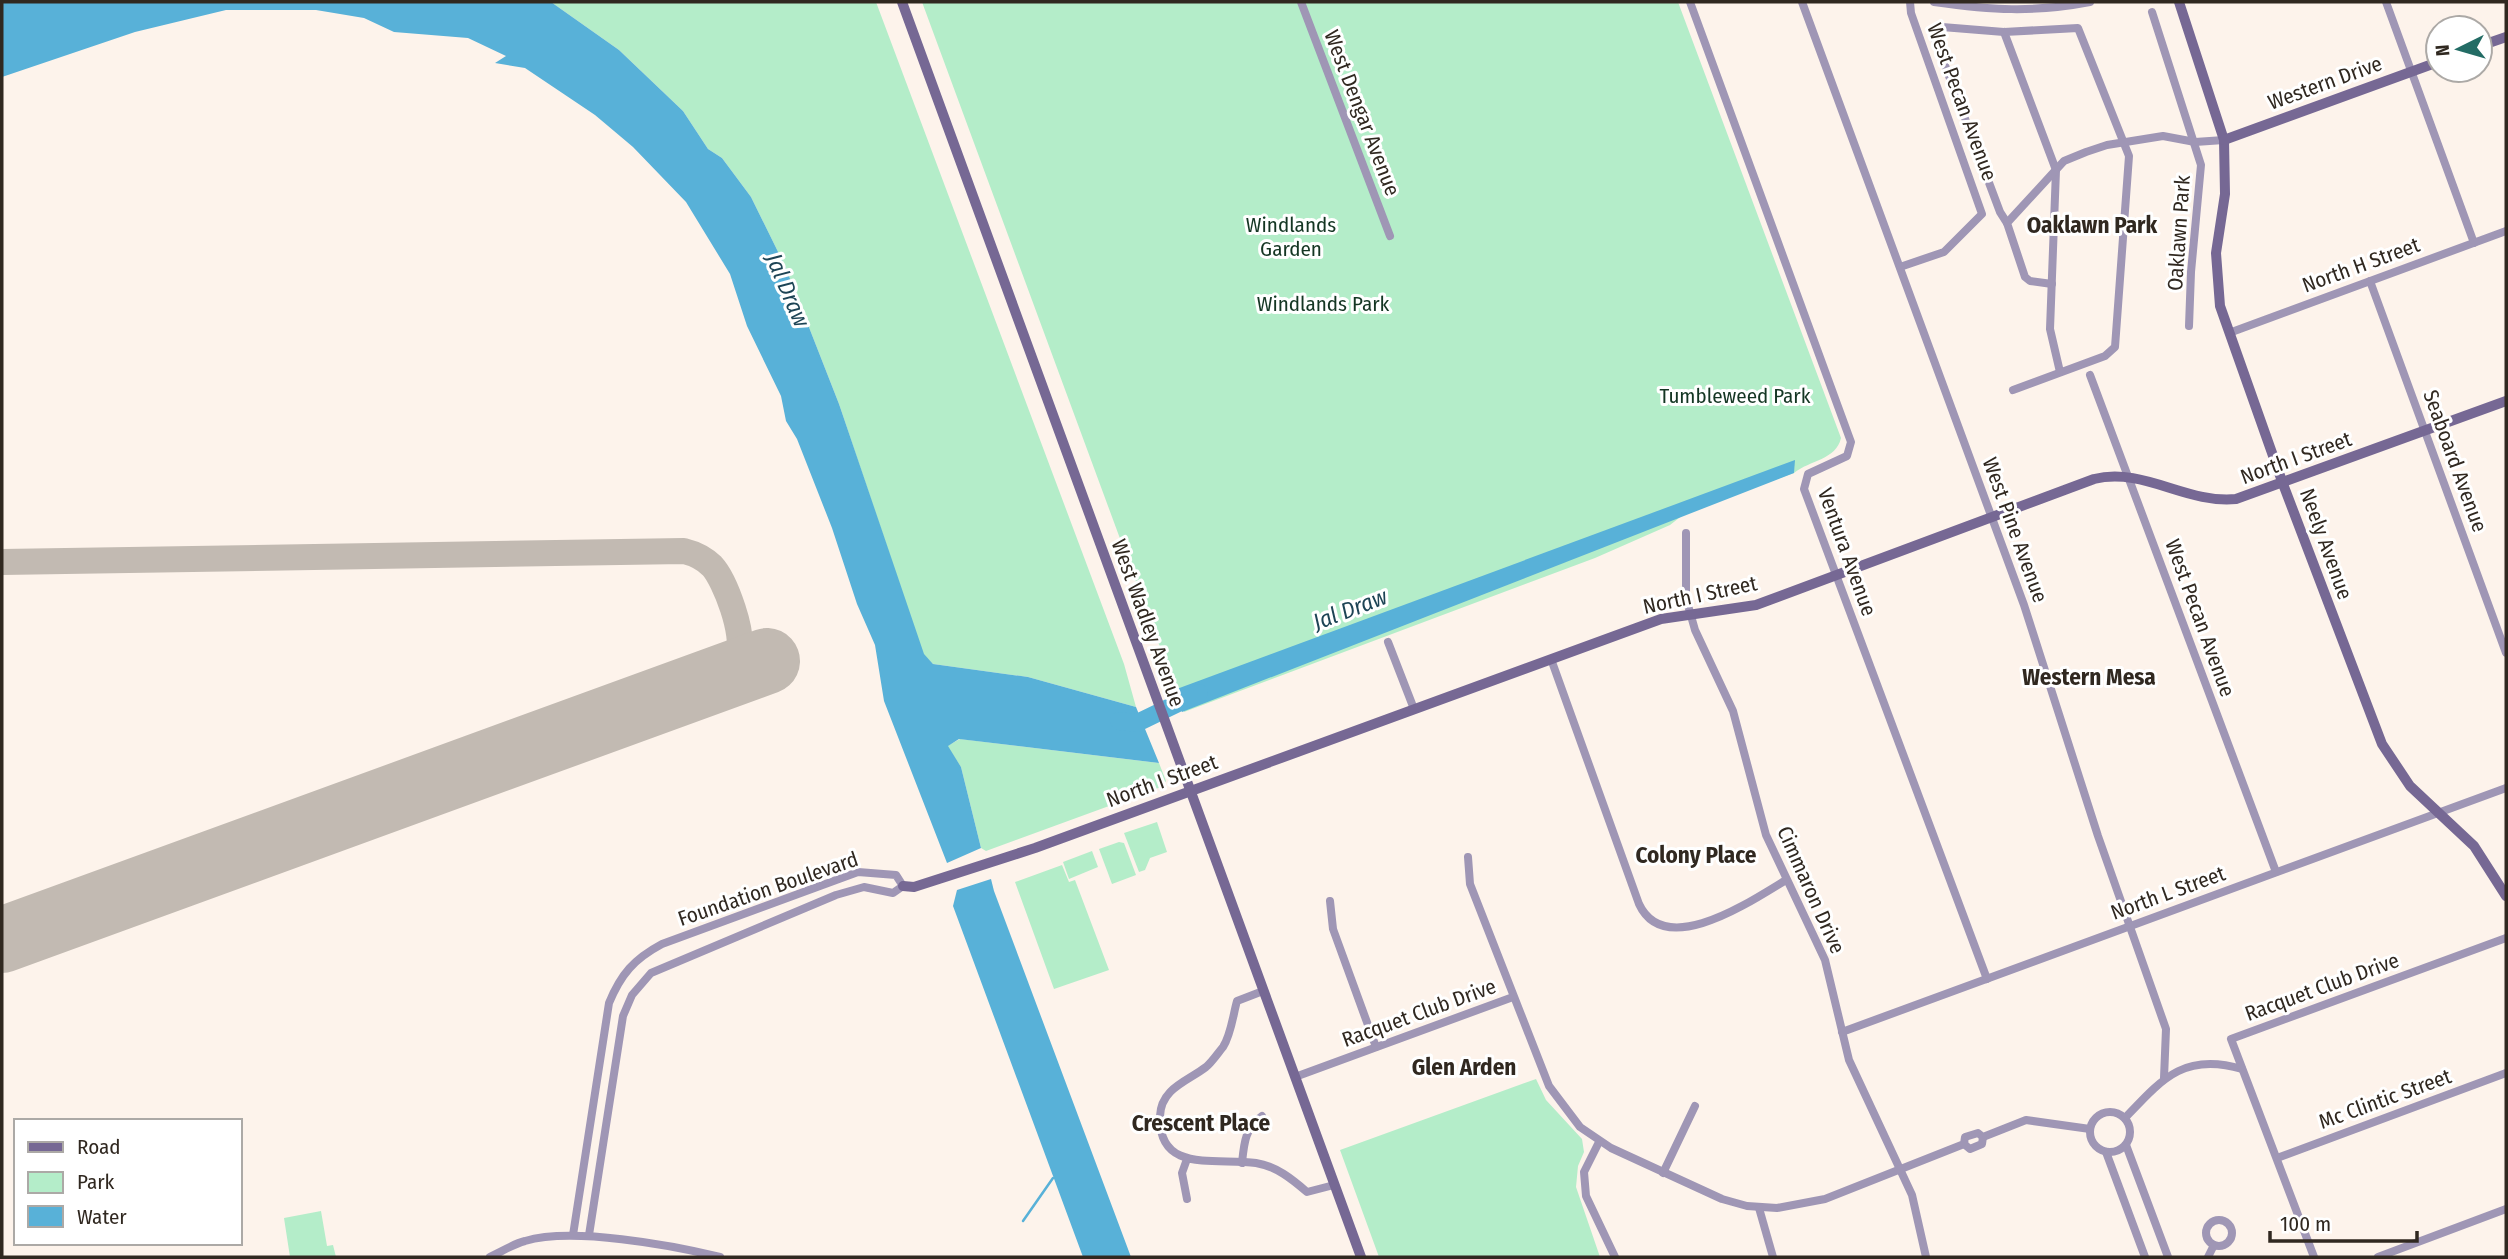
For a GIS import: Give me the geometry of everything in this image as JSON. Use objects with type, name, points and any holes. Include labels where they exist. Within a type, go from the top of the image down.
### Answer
[{"type":"street","name":"West Wadley Avenue","points":[[902,2],[1361,1257]]},
{"type":"street","name":"West Dengar Avenue","points":[[1301,2],[1390,236]]},
{"type":"street","name":"Ventura Avenue","points":[[1690,2],[1852,442],[1847,456],[1813,470],[1804,483],[1987,979]]},
{"type":"street","name":"West Pine Avenue","points":[[1802,2],[2024,605],[2166,1029],[2164,1078]]},
{"type":"street","name":"West Pecan Avenue","points":[[1900,267],[1944,252],[1982,214],[1911,13],[1910,2]]},
{"type":"street","points":[[1934,2],[2001,11],[2090,2]]},
{"type":"street","name":"Neely Avenue","points":[[2179,2],[2224,140],[2225,194],[2216,253],[2220,306],[2283,484],[2375,732],[2402,777],[2481,855],[2506,896]]},
{"type":"street","points":[[2386,2],[2474,243]]},
{"type":"street","name":"Oaklawn Park","points":[[2152,12],[2195,142],[2202,181],[2191,272],[2189,327]]},
{"type":"street","points":[[2013,390],[2105,356],[2115,346],[2129,156],[2078,28],[2004,32],[1942,27],[1934,36],[2000,212],[2007,223],[2025,277],[2030,281],[2052,284]]},
{"type":"street","points":[[2004,32],[2056,170],[2050,329],[2060,372]]},
{"type":"street","name":"Western Drive","points":[[2224,140],[2424,67]]},
{"type":"street","points":[[2007,223],[2064,161],[2122,142],[2163,136],[2195,142],[2224,140]]},
{"type":"street","name":"North H Street","points":[[2229,332],[2506,231]]},
{"type":"street","name":"Seaboard Avenue","points":[[2370,281],[2506,653]]},
{"type":"street","name":"West Pecan Avenue","points":[[2090,375],[2276,872]]},
{"type":"street","name":"North I Street","points":[[904,886],[914,887],[1023,852],[1661,620],[1741,609],[2094,479],[2129,476],[2211,500],[2236,499],[2506,401]]},
{"type":"street","name":"Cimmaron Drive","points":[[1686,533],[1684,576],[1690,614],[1733,711],[1761,818],[1786,880],[1825,960],[1842,1032],[1857,1080],[1901,1167],[1915,1206],[1926,1257]]},
{"type":"street","points":[[1388,642],[1415,709]]},
{"type":"street","points":[[1551,659],[1639,904],[1650,920],[1664,928],[1693,925],[1744,905],[1786,880]]},
{"type":"street","name":"North L Street","points":[[1842,1032],[2506,788]]},
{"type":"street","points":[[1468,857],[1470,884],[1513,998]]},
{"type":"street","name":"Foundation Boulevard","points":[[573,1235],[609,1003],[619,980],[638,957],[662,944],[858,872],[896,875],[904,886],[893,893],[864,887],[836,895],[651,973],[632,995],[622,1016],[589,1236]]},
{"type":"street","points":[[1330,901],[1333,929],[1376,1047]]},
{"type":"street","points":[[737,917],[742,933]]},
{"type":"street","name":"Racquet Club Drive","points":[[2242,1069],[2231,1039],[2506,938]]},
{"type":"street","points":[[1263,991],[1237,1001],[1225,1044],[1206,1067],[1176,1084],[1160,1111],[1160,1128],[1169,1147],[1187,1159],[1257,1163],[1286,1174],[1307,1192],[1334,1185]]},
{"type":"street","name":"Racquet Club Drive","points":[[1295,1077],[1513,998],[1549,1086],[1570,1117],[1599,1142],[1722,1199],[1759,1208],[1793,1207],[1825,1199],[1964,1144],[1965,1137],[1978,1133],[1983,1137],[2026,1120],[2090,1129]]},
{"type":"street","points":[[2125,1118],[2164,1078],[2212,1062],[2242,1069],[2314,1257]]},
{"type":"street","name":"Mc Clintic Street","points":[[2277,1158],[2506,1073]]},
{"type":"street","points":[[1663,1173],[1695,1106]]},
{"type":"street","points":[[2145,1257],[2106,1152],[2092,1141],[2090,1129],[2095,1118],[2106,1112],[2117,1112],[2125,1118],[2130,1129],[2126,1145],[2168,1257]]},
{"type":"street","points":[[1242,1163],[1244,1141],[1251,1124],[1262,1116]]},
{"type":"street","points":[[1599,1142],[1584,1172],[1586,1196],[1615,1257]]},
{"type":"street","points":[[2106,1152],[2118,1151],[2126,1145]]},
{"type":"street","points":[[1186,1199],[1182,1173],[1187,1159]]},
{"type":"street","points":[[1759,1208],[1773,1257]]},
{"type":"street","points":[[2378,1257],[2506,1209]]},
{"type":"street","points":[[490,1257],[524,1241],[573,1235],[720,1257]]},
{"type":"street","points":[[2208,1257],[2214,1245]]},
{"type":"green space","points":[[551,2],[876,2],[1124,664],[1136,707],[1028,677],[933,664],[923,654],[839,404],[785,266],[751,197],[722,158],[708,149],[683,111],[619,50]]},
{"type":"green space","name":"Windlands Park","points":[[922,2],[1678,2],[1841,438],[1838,445],[1828,455],[1794,473],[1688,511],[1670,525],[1595,558],[1184,712]]},
{"type":"green space","points":[[960,739],[1159,763],[1166,781],[1161,787],[986,851],[981,848],[961,767],[947,746]]},
{"type":"green space","points":[[1157,822],[1167,852],[1150,858],[1145,870],[1139,872],[1124,833]]},
{"type":"green space","points":[[1119,842],[1124,843],[1136,875],[1112,884],[1099,849]]},
{"type":"green space","points":[[1092,851],[1098,867],[1069,879],[1063,862]]},
{"type":"green space","points":[[1062,865],[1069,882],[1075,880],[1109,970],[1054,989],[1015,882]]},
{"type":"green space","points":[[1536,1079],[1546,1100],[1582,1139],[1584,1152],[1578,1166],[1576,1187],[1600,1257],[1379,1257],[1340,1150]]},
{"type":"green space","points":[[321,1211],[327,1246],[333,1245],[336,1257],[290,1257],[284,1218]]},
{"type":"water","points":[[2,2],[551,2],[619,50],[683,111],[708,149],[722,158],[751,197],[785,266],[839,404],[924,654],[933,664],[1028,677],[1136,707],[1159,763],[959,739],[948,746],[961,767],[981,848],[947,863],[884,701],[875,645],[857,604],[832,528],[797,439],[786,421],[781,396],[747,326],[730,274],[686,202],[633,147],[595,115],[525,68],[495,63],[506,56],[468,38],[394,32],[364,18],[316,10],[226,10],[135,32],[2,77]]},
{"type":"water","points":[[1795,460],[1794,473],[1182,712],[1174,690]]},
{"type":"water","points":[[991,879],[1131,1257],[1083,1257],[953,906],[957,890]]},
{"type":"waterway","name":"Jal Draw","points":[[1119,721],[1137,723],[1199,693]]},
{"type":"waterway","points":[[1023,1221],[1053,1178]]},
{"type":"taxiway","points":[[2,562],[684,551],[700,557],[712,566],[728,595],[737,622],[740,646],[738,654],[727,669],[712,681]]},
{"type":"taxiway","points":[[2,930],[21,933]]},
{"type":"runway","points":[[2,940],[767,661]]},
{"type":"district","name":"Oaklawn Park","points":[[2092,225]]},
{"type":"district","name":"Western Mesa","points":[[2089,677]]},
{"type":"district","name":"Colony Place","points":[[1696,855]]},
{"type":"district","name":"Glen Arden","points":[[1464,1067]]},
{"type":"district","name":"Crescent Place","points":[[1201,1123]]},
{"type":"park label","name":"Windlands Garden","points":[[1291,237]]},
{"type":"park label","name":"Tumbleweed Park","points":[[1735,396]]}]
